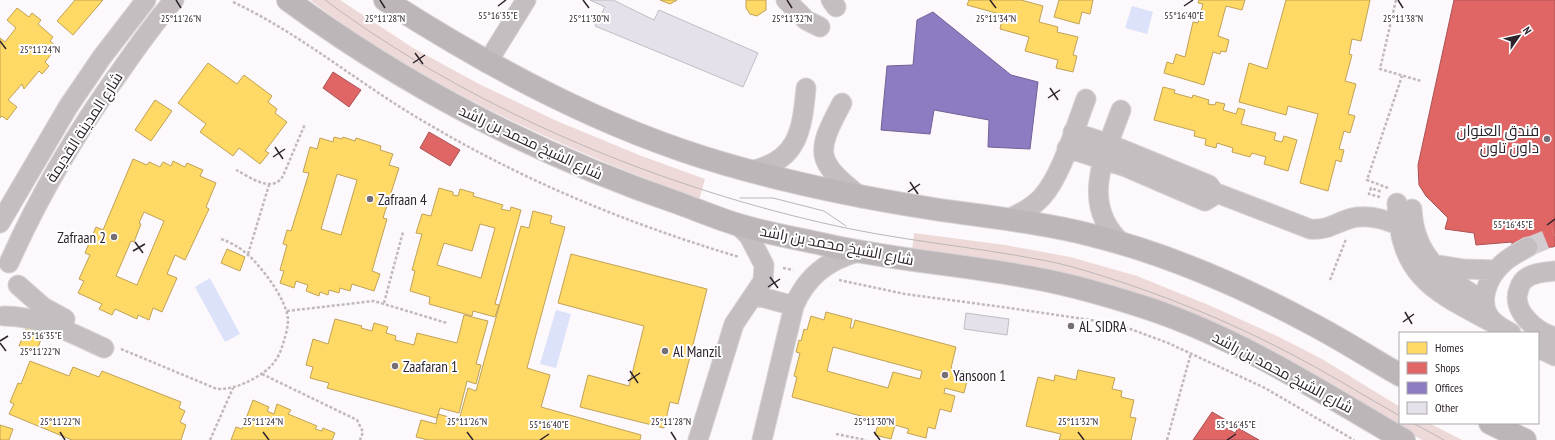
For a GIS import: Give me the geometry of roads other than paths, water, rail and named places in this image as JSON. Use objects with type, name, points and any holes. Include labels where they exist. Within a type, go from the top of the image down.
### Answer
[{"type":"main road","name":"شارع الشيخ محمد بن راشد","points":[[288,0],[370,57],[421,88],[481,120],[583,168],[638,190],[738,225],[858,252],[1046,280],[1152,310],[1203,329],[1250,351],[1404,440]]},
{"type":"main road","points":[[385,0],[487,63],[574,107],[619,126],[723,164],[804,186],[862,198],[1065,229],[1123,244],[1171,261],[1266,300],[1312,323],[1399,374]]},
{"type":"main road","points":[[1492,424],[1525,440]]},
{"type":"street","name":"شارع المدينة القديمة","points":[[0,223],[68,107],[102,57],[146,0]]},
{"type":"street","name":"شارع المدينة القديمة","points":[[5,260],[81,128],[142,40],[174,0]]},
{"type":"street","points":[[487,63],[526,0]]},
{"type":"street","points":[[786,0],[806,20],[820,27]]},
{"type":"street","points":[[749,171],[762,168],[775,162],[786,154],[795,143],[801,130],[806,88]]},
{"type":"street","points":[[1006,220],[1032,207],[1042,197],[1057,173],[1086,99]]},
{"type":"street","points":[[842,103],[828,129],[824,141],[824,154],[828,166],[836,177],[862,198]]},
{"type":"street","points":[[1122,110],[1107,152],[1098,187],[1098,200],[1100,213],[1109,230],[1123,244]]},
{"type":"street","points":[[1070,140],[1107,152],[1146,175],[1205,201],[1210,200],[1214,192],[1310,229],[1326,229],[1353,218],[1365,217],[1387,220],[1415,232]]},
{"type":"street","points":[[1484,301],[1448,278],[1431,263],[1422,249],[1400,201],[1398,225],[1407,257],[1413,267],[1427,284],[1446,298],[1504,329]]},
{"type":"street","points":[[698,440],[734,324],[763,281],[764,265],[749,236],[738,225]]},
{"type":"street","points":[[1504,329],[1490,318],[1484,301],[1486,290],[1496,270],[1502,263],[1528,247]]},
{"type":"street","points":[[762,440],[794,306],[800,293],[818,270],[837,259],[858,252]]},
{"type":"street","points":[[2,316],[12,307],[17,297],[18,285],[16,273],[5,260]]},
{"type":"street","points":[[1431,263],[1464,269],[1496,270]]},
{"type":"street","points":[[1555,271],[1527,277],[1520,284],[1517,293],[1517,303],[1521,312],[1534,326],[1555,338]]},
{"type":"street","points":[[2,316],[14,316],[47,322],[109,345],[43,307],[18,285]]},
{"type":"street","points":[[754,295],[794,306]]},
{"type":"street","points":[[1539,348],[1555,356]]},
{"type":"water","points":[[1132,6],[1153,12],[1147,34],[1125,28]]},
{"type":"water","points":[[210,278],[240,334],[225,342],[195,287]]},
{"type":"water","points":[[556,310],[571,314],[556,368],[540,364]]},
{"type":"tunnel","points":[[1528,247],[1555,236]]},
{"type":"tram line","points":[[325,0],[381,39],[439,74],[500,107],[563,137],[627,163],[692,186],[758,206],[823,223],[877,234],[1053,262],[1106,277],[1191,307],[1253,335],[1307,362],[1399,415]]},
{"type":"tram line","points":[[740,198],[773,198],[824,211],[846,226]]},
{"type":"tram line","points":[[1415,424],[1444,440]]},
{"type":"place","name":"فندق العنوان داون تاون","points":[[1547,139]]},
{"type":"place","name":"Zafraan 4","points":[[370,199]]},
{"type":"place","name":"Zafraan 2","points":[[114,237]]},
{"type":"place","name":"AL SIDRA","points":[[1071,326]]},
{"type":"place","name":"Al Manzil","points":[[665,351]]},
{"type":"place","name":"Zaafaran 1","points":[[395,366]]},
{"type":"place","name":"Yansoon 1","points":[[945,375]]}]
